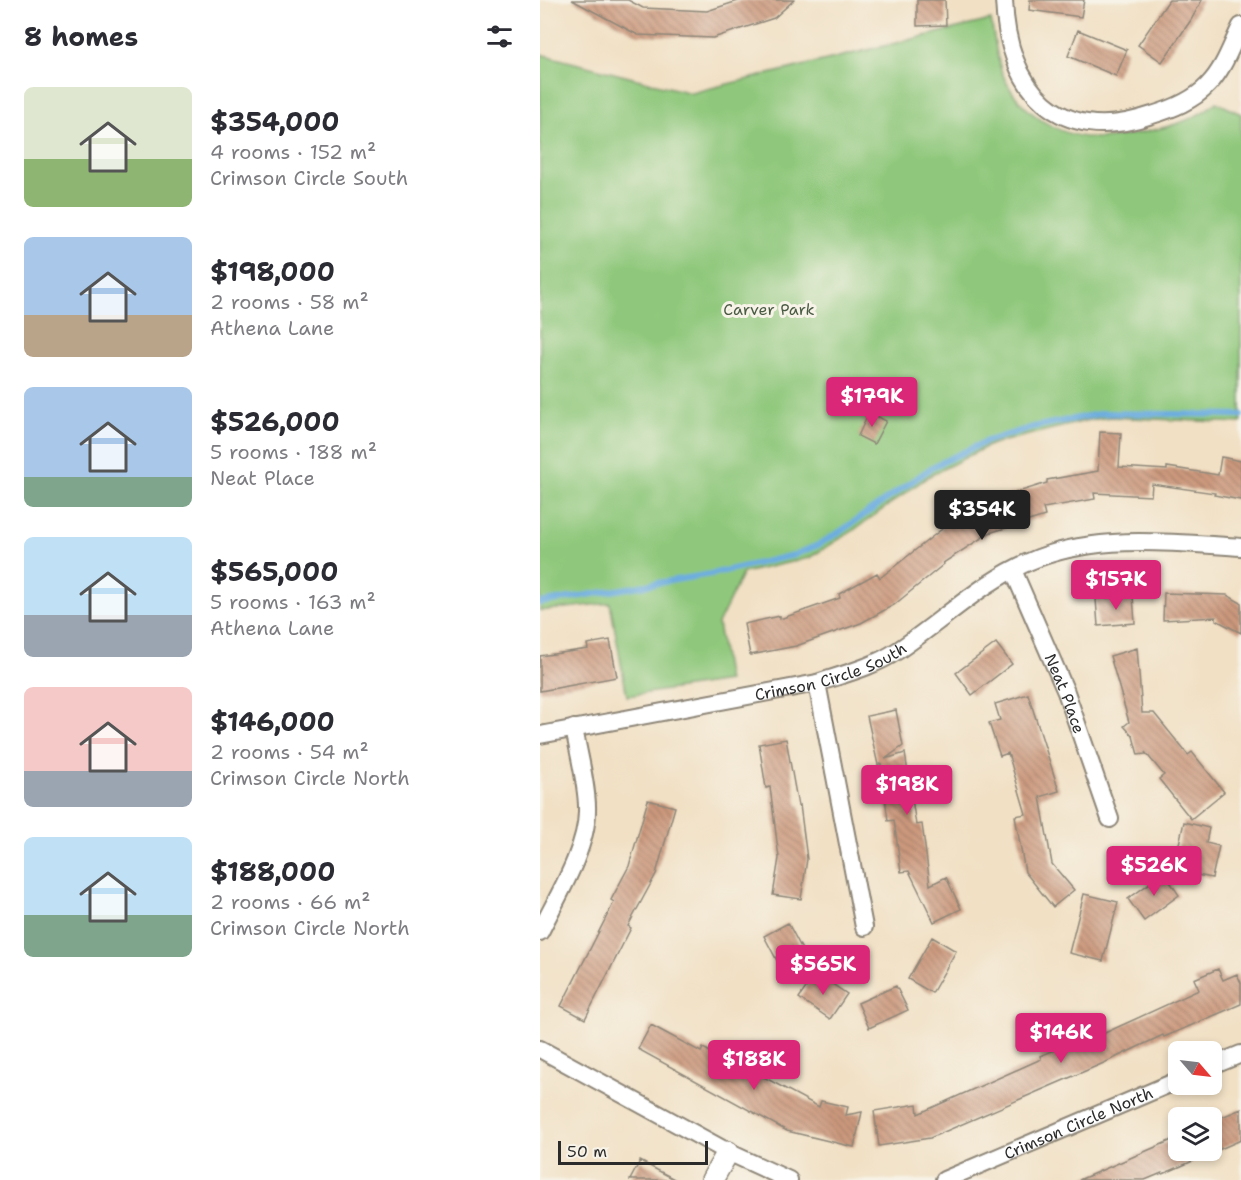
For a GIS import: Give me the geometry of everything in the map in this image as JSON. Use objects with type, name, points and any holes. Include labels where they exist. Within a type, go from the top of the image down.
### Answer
[{"type":"street","points":[[1004,0],[1009,43],[1020,74],[1027,86],[1040,102],[1049,108],[1084,122],[1107,124],[1125,122],[1154,115],[1187,101],[1207,87],[1216,76],[1241,26]]},
{"type":"street","name":"Crimson Circle South","points":[[540,735],[817,683],[876,662],[897,651],[979,591],[1038,558],[1097,544],[1132,542],[1241,547]]},
{"type":"street","name":"Neat Place","points":[[1013,570],[1066,692],[1110,819]]},
{"type":"street","points":[[817,683],[864,927]]},
{"type":"street","points":[[540,932],[586,831],[588,808],[574,728]]},
{"type":"street","points":[[540,1049],[728,1152],[789,1180]]},
{"type":"street","points":[[1222,1062],[1241,1054]]},
{"type":"street","name":"Crimson Circle North","points":[[944,1180],[1168,1085]]},
{"type":"street","points":[[712,1180],[728,1152]]},
{"type":"green space","name":"Carver Park","points":[[991,20],[1001,70],[1017,98],[1040,119],[1068,133],[1100,138],[1145,132],[1192,118],[1216,102],[1241,114],[1241,423],[1111,417],[1089,420],[992,444],[929,476],[854,530],[809,558],[743,573],[718,624],[728,681],[627,696],[610,603],[540,611],[540,54],[691,93]]},
{"type":"building","points":[[572,0],[628,0],[643,8],[707,11],[741,0],[794,0],[774,18],[713,38],[638,35]]},
{"type":"building","points":[[917,0],[945,0],[946,25],[917,26]]},
{"type":"building","points":[[1030,0],[1084,0],[1081,17],[1029,10]]},
{"type":"building","points":[[1169,0],[1202,0],[1162,62],[1138,45]]},
{"type":"building","points":[[1078,30],[1127,50],[1116,76],[1068,56]]},
{"type":"building","points":[[869,412],[886,421],[874,444],[858,436]]},
{"type":"building","points":[[1100,432],[1121,433],[1119,467],[1167,470],[1167,467],[1218,475],[1221,457],[1241,461],[1241,500],[1214,495],[1215,493],[1152,484],[1151,496],[1094,493],[1095,499],[1043,508],[1045,516],[989,533],[943,563],[894,605],[861,623],[796,646],[750,655],[744,624],[780,616],[780,619],[840,598],[839,594],[877,573],[880,578],[942,529],[938,524],[972,503],[973,506],[1047,483],[1047,480],[1098,471]]},
{"type":"building","points":[[1164,593],[1227,595],[1241,603],[1241,633],[1216,620],[1216,617],[1163,620]]},
{"type":"building","points":[[1133,596],[1135,623],[1098,626],[1096,599]]},
{"type":"building","points":[[610,640],[617,677],[540,691],[540,656],[588,649],[587,644]]},
{"type":"building","points":[[996,643],[1012,664],[972,695],[956,673]]},
{"type":"building","points":[[1137,648],[1142,713],[1154,713],[1188,755],[1192,752],[1224,792],[1191,819],[1159,779],[1164,775],[1145,752],[1146,754],[1138,755],[1133,736],[1124,726],[1129,722],[1110,656]]},
{"type":"building","points":[[1028,694],[1059,791],[1040,797],[1052,864],[1074,890],[1053,907],[1025,872],[1015,816],[1026,814],[1008,753],[1000,756],[989,723],[1000,720],[995,704]]},
{"type":"building","points":[[896,710],[903,746],[885,759],[905,753],[916,825],[922,824],[930,885],[946,877],[961,909],[934,922],[909,871],[901,872],[894,820],[888,821],[881,763],[878,765],[867,716]]},
{"type":"building","points":[[786,739],[798,806],[800,805],[807,859],[801,899],[773,895],[779,858],[770,787],[766,788],[759,744]]},
{"type":"building","points":[[648,800],[675,807],[656,874],[628,926],[631,928],[585,1019],[561,1006],[614,902],[611,900],[629,866]]},
{"type":"building","points":[[1184,822],[1209,828],[1206,843],[1219,846],[1212,878],[1173,870]]},
{"type":"building","points":[[1164,873],[1179,895],[1144,921],[1128,899]]},
{"type":"building","points":[[1084,894],[1118,902],[1103,961],[1069,953]]},
{"type":"building","points":[[788,923],[807,959],[783,972],[764,936]]},
{"type":"building","points":[[932,937],[956,951],[932,993],[908,979]]},
{"type":"building","points":[[1218,969],[1223,980],[1237,974],[1241,983],[1241,1004],[1164,1037],[1163,1035],[930,1138],[879,1146],[874,1111],[917,1104],[918,1114],[1041,1059],[1040,1056],[1081,1039],[1083,1043],[1199,990],[1194,979]]},
{"type":"building","points":[[816,973],[847,994],[830,1019],[799,998]]},
{"type":"building","points":[[896,986],[908,1010],[869,1028],[858,1003]]},
{"type":"building","points":[[651,1025],[701,1052],[703,1048],[756,1076],[758,1074],[819,1107],[821,1101],[848,1107],[846,1115],[862,1112],[854,1147],[787,1131],[638,1049]]},
{"type":"building","points":[[1241,1109],[1241,1140],[1222,1148],[1222,1117]]},
{"type":"building","points":[[1168,1142],[1168,1161],[1193,1161],[1145,1180],[1079,1180]]},
{"type":"building","points":[[640,1161],[676,1180],[630,1180]]},
{"type":"waterway","points":[[540,603],[711,574],[794,555],[818,545],[841,531],[934,466],[987,441],[1033,427],[1104,413],[1241,415]]}]
